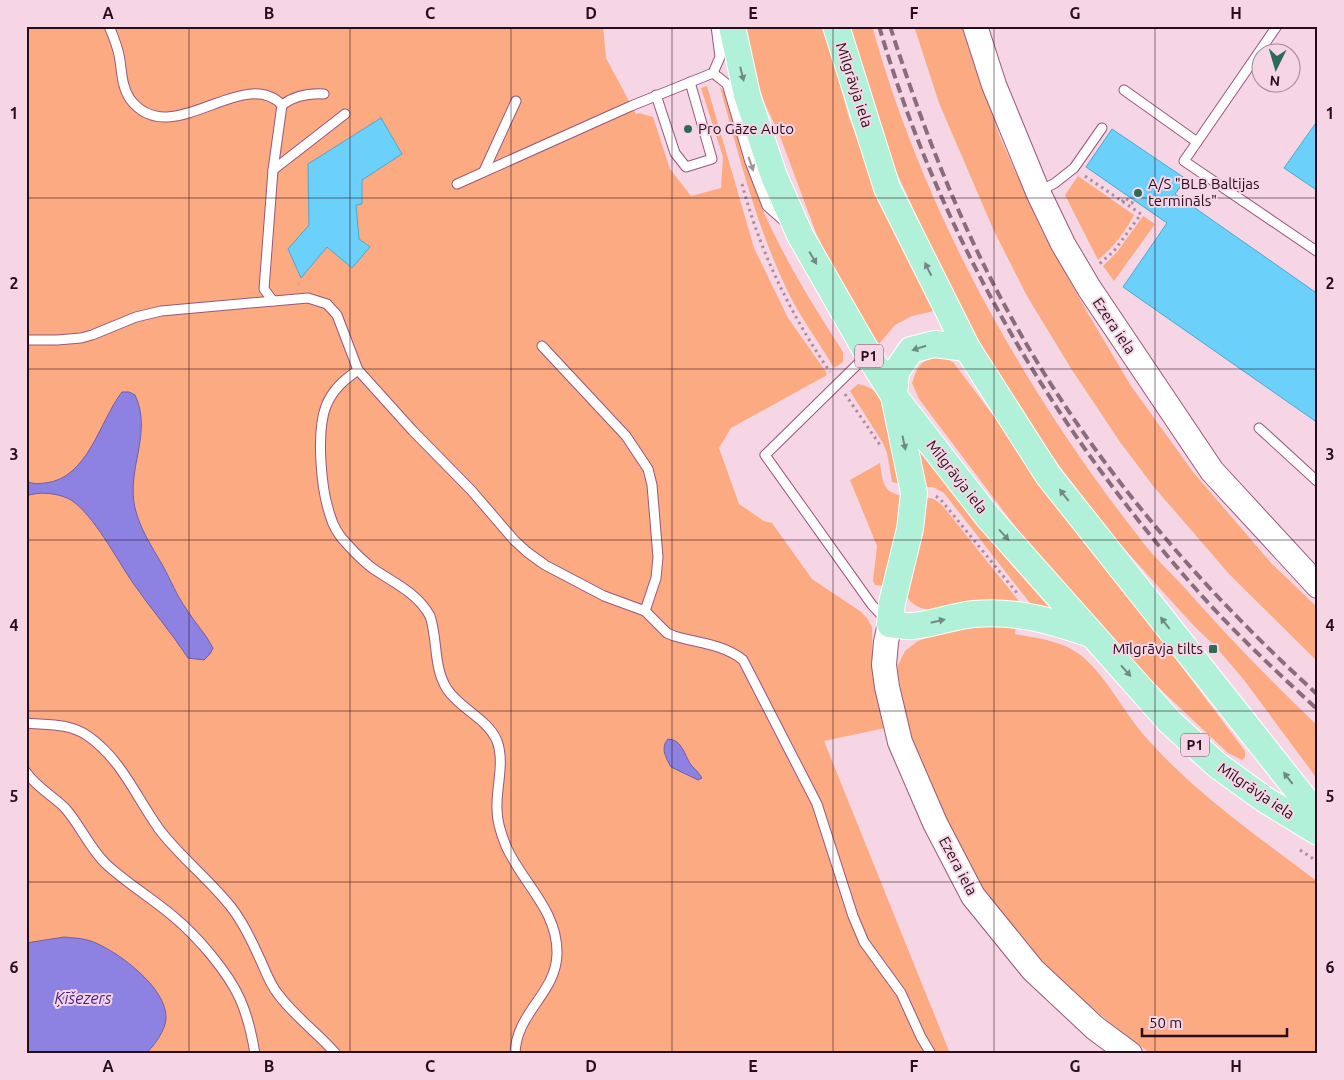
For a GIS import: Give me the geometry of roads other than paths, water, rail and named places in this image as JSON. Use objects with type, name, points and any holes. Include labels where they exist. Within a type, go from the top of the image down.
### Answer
[{"type":"main road","name":"Mīlgrāvja iela","points":[[732,26],[743,79],[774,176],[800,235],[894,396],[988,517],[1170,722],[1217,765],[1264,799],[1318,832]]},
{"type":"main road","name":"Mīlgrāvja iela","points":[[836,26],[887,188],[967,348],[1048,474],[1318,816]]},
{"type":"main road","points":[[967,348],[934,344],[911,350],[896,372],[894,396],[914,493],[910,529],[892,603],[890,624],[912,626],[974,614],[998,613],[1025,615],[1054,621],[1093,636]]},
{"type":"street","name":"Ezera iela","points":[[976,26],[994,85],[1038,192],[1063,244],[1089,288],[1212,471],[1318,586]]},
{"type":"street","name":"Ezera iela","points":[[890,624],[884,665],[887,687],[900,742],[935,823],[973,896],[1033,970],[1095,1028],[1130,1054]]},
{"type":"lane","points":[[109,26],[119,53],[126,90],[133,103],[143,112],[157,117],[176,117],[246,95],[268,97],[282,105]]},
{"type":"lane","points":[[457,184],[656,95],[713,73],[720,56],[716,26]]},
{"type":"lane","points":[[1277,26],[1184,160],[1318,252]]},
{"type":"lane","points":[[713,73],[727,84],[750,162],[767,206],[800,235]]},
{"type":"lane","points":[[656,95],[675,153],[686,167],[712,159],[690,82]]},
{"type":"lane","points":[[1124,90],[1197,142]]},
{"type":"lane","points":[[282,105],[302,95],[324,94]]},
{"type":"lane","points":[[484,171],[516,101]]},
{"type":"lane","points":[[258,302],[264,289],[274,170],[282,105]]},
{"type":"lane","points":[[274,170],[345,114]]},
{"type":"lane","points":[[1038,192],[1055,183],[1074,168],[1102,128]]},
{"type":"lane","points":[[264,289],[273,301]]},
{"type":"lane","points":[[26,340],[72,339],[92,335],[150,313],[308,298],[326,304],[337,315],[358,370],[527,552],[545,565],[604,596],[645,611],[667,632],[674,636],[731,651],[747,666],[763,702],[791,750],[817,804],[858,930],[873,956],[901,993],[921,1037],[932,1054]]},
{"type":"lane","points":[[542,346],[626,436],[648,469],[652,485],[658,557],[656,578],[645,611]]},
{"type":"lane","points":[[868,354],[765,455],[872,605],[890,624]]},
{"type":"lane","points":[[352,355],[348,373],[326,406],[320,431],[326,504],[330,516],[339,535],[355,552],[374,569],[412,595],[426,609],[430,616],[438,668],[444,684],[455,699],[487,727],[497,741],[500,756],[497,799],[499,825],[511,857],[541,901],[554,931],[557,955],[551,978],[524,1020],[515,1043],[515,1054]]},
{"type":"lane","points":[[343,380],[358,370]]},
{"type":"lane","points":[[343,380],[361,379],[369,382]]},
{"type":"lane","points":[[1259,428],[1318,482]]},
{"type":"lane","points":[[628,604],[642,601],[648,597],[652,590]]},
{"type":"lane","points":[[652,590],[651,607],[655,621]]},
{"type":"lane","points":[[26,724],[70,727],[88,735],[111,756],[129,779],[146,810],[168,839],[216,889],[240,920],[248,932],[266,975],[277,994],[336,1054]]},
{"type":"lane","points":[[26,772],[35,784],[65,809],[90,846],[105,863],[174,917],[201,945],[229,980],[239,998],[248,1020],[255,1054]]},
{"type":"water","points":[[122,392],[129,392],[135,395],[140,409],[141,437],[133,494],[137,516],[180,599],[213,648],[204,660],[188,658],[133,583],[105,538],[80,507],[71,500],[55,494],[43,493],[26,496],[26,481],[40,484],[45,483],[60,479],[72,471],[91,446]]},
{"type":"water","points":[[668,739],[680,745],[691,765],[702,778],[698,780],[671,767],[664,749]]},
{"type":"water","name":"Ķīšezers","points":[[64,937],[91,941],[113,952],[138,971],[158,994],[164,1006],[166,1018],[159,1038],[145,1054],[26,1054],[26,943]]},
{"type":"railway","points":[[879,26],[905,105],[935,182],[970,257],[1009,330],[1052,400],[1099,468],[1149,534],[1203,597],[1245,641],[1318,710]]},
{"type":"railway","points":[[890,26],[915,101],[959,211],[992,282],[1042,370],[1075,421],[1149,518],[1230,610],[1318,695]]},
{"type":"place","name":"Pro Gāze Auto","points":[[688,129]]},
{"type":"place","name":"A/S \"BLB Baltijas termināls\"","points":[[1138,193]]},
{"type":"place","name":"Mīlgrāvja tilts","points":[[1213,649]]}]
